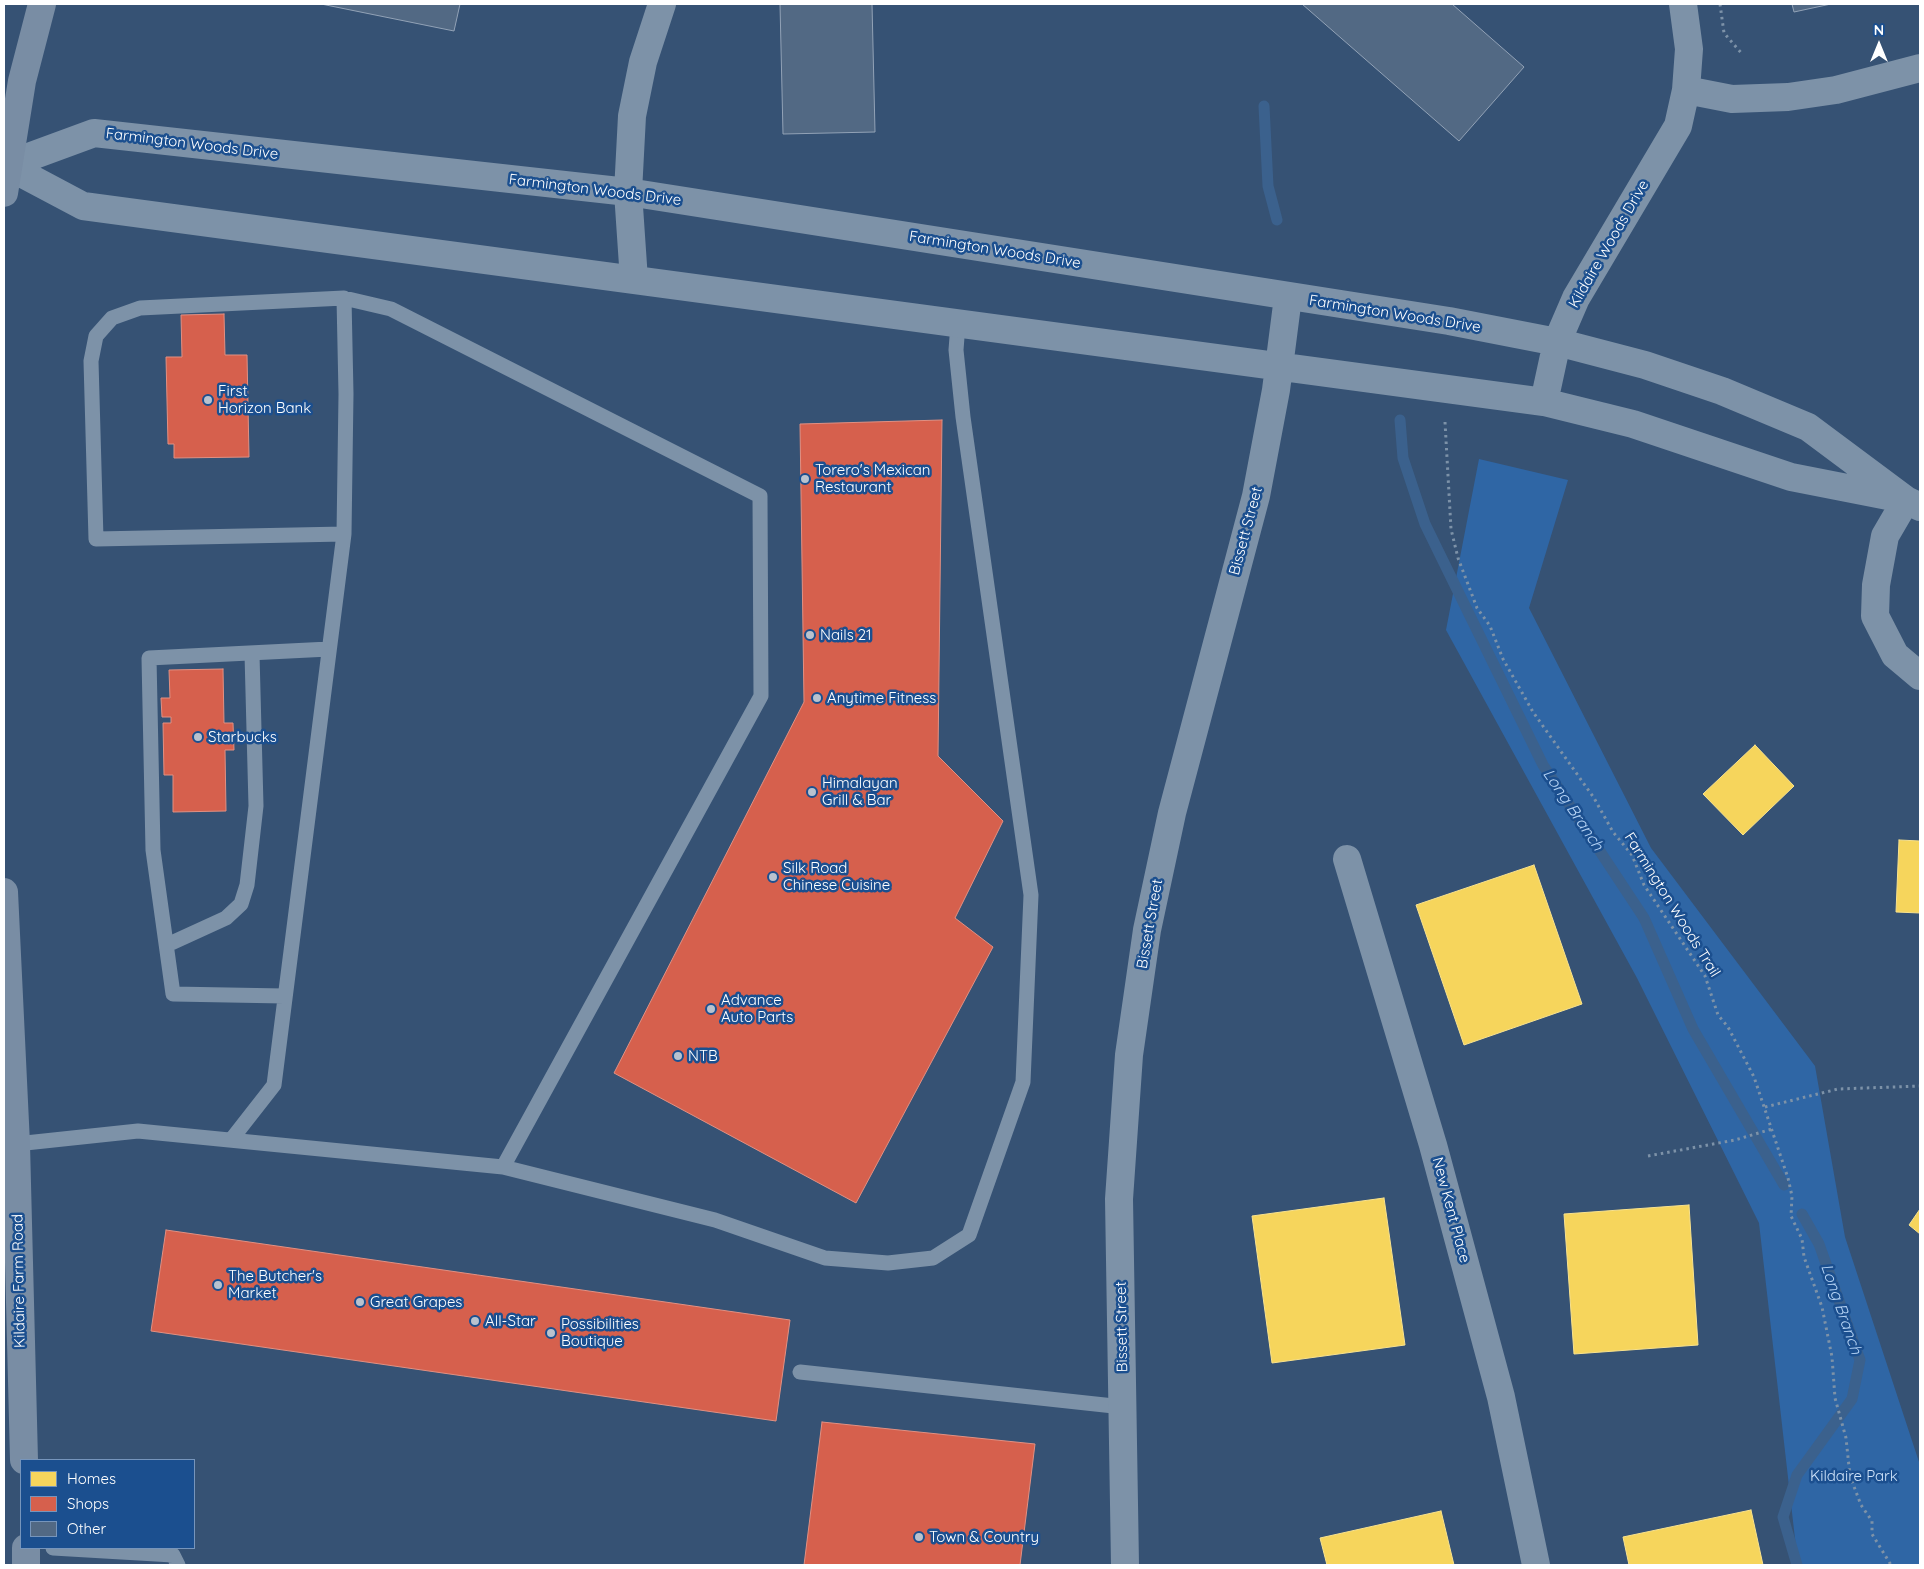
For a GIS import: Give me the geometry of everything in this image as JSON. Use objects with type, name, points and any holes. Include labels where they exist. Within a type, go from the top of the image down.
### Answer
[{"type":"main road","points":[[4,193],[5,164],[22,81],[42,4]]},
{"type":"main road","name":"Kildaire Farm Road","points":[[4,892],[10,1144],[24,1459]]},
{"type":"main road","points":[[26,1549],[26,1565]]},
{"type":"street","points":[[634,280],[628,192],[632,116],[642,62],[662,4]]},
{"type":"street","name":"Kildaire Woods Drive","points":[[1544,402],[1557,342],[1576,298],[1678,126],[1686,90],[1689,48],[1683,4]]},
{"type":"street","points":[[1686,90],[1732,99],[1788,97],[1836,90],[1920,68]]},
{"type":"street","name":"Farmington Woods Drive","points":[[5,164],[94,133],[628,192],[1449,321],[1557,342],[1646,365],[1722,391],[1808,427],[1913,504]]},
{"type":"street","points":[[5,164],[83,206],[1544,402],[1633,424],[1791,477],[1913,504],[1885,536],[1876,585],[1875,616],[1895,655],[1920,676]]},
{"type":"street","name":"Bissett Street","points":[[1125,1565],[1119,1198],[1129,1054],[1147,930],[1172,813],[1256,496],[1279,367],[1288,297]]},
{"type":"street","name":"New Kent Place","points":[[1347,859],[1433,1145],[1501,1397],[1536,1565]]},
{"type":"lane","points":[[344,534],[96,540],[92,361],[96,336],[112,318],[140,308],[344,298],[391,309],[760,496],[762,696],[504,1167]]},
{"type":"lane","points":[[230,1140],[274,1085],[344,534],[346,394],[344,298]]},
{"type":"lane","points":[[10,1144],[138,1131],[504,1167],[715,1220],[825,1258],[888,1263],[933,1258],[969,1235],[1022,1082],[1031,895],[962,417],[956,350],[958,324]]},
{"type":"lane","points":[[284,996],[173,994],[154,850],[149,658],[329,649]]},
{"type":"lane","points":[[168,945],[226,918],[241,904],[247,885],[256,806],[252,654]]},
{"type":"lane","points":[[800,1372],[1123,1406]]},
{"type":"lane","points":[[70,1549],[173,1555],[178,1565]]},
{"type":"path","points":[[1720,4],[1724,33],[1743,55]]},
{"type":"path","name":"Farmington Woods Trail","points":[[1445,414],[1451,529],[1458,558],[1477,608],[1490,626],[1503,659],[1533,712],[1594,798],[1613,832],[1632,855],[1644,884],[1706,976],[1718,1014],[1728,1027],[1746,1062],[1765,1106],[1792,1196],[1791,1216],[1802,1239],[1804,1257],[1822,1307],[1832,1357],[1835,1398],[1846,1438],[1850,1476],[1861,1505],[1872,1521],[1872,1534],[1891,1565]]},
{"type":"path","points":[[1765,1106],[1838,1089],[1920,1086]]},
{"type":"path","points":[[1648,1156],[1735,1140],[1772,1129]]},
{"type":"green space","name":"Kildaire Park","points":[[1479,459],[1568,480],[1529,608],[1651,848],[1815,1066],[1845,1237],[1920,1465],[1920,1565],[1798,1565],[1759,1223],[1637,978],[1446,630]]},
{"type":"building: Homes","points":[[1755,745],[1794,786],[1743,835],[1703,794]]},
{"type":"building: Homes","points":[[1899,840],[1920,841],[1920,913],[1896,912]]},
{"type":"building: Homes","points":[[1534,865],[1582,1004],[1464,1045],[1416,905]]},
{"type":"building: Homes","points":[[1384,1198],[1405,1345],[1272,1363],[1252,1216]]},
{"type":"building: Homes","points":[[1689,1205],[1698,1345],[1574,1354],[1564,1214]]},
{"type":"building: Homes","points":[[1920,1209],[1920,1234],[1909,1225]]},
{"type":"building: Homes","points":[[1751,1510],[1763,1565],[1629,1565],[1623,1537]]},
{"type":"building: Homes","points":[[1441,1511],[1454,1565],[1327,1565],[1320,1538]]},
{"type":"building: Shops","name":"First Horizon Bank","points":[[224,314],[225,355],[247,355],[249,457],[174,458],[174,444],[168,444],[166,357],[182,357],[181,315]]},
{"type":"building: Shops","points":[[942,420],[938,756],[1003,821],[955,918],[993,947],[856,1203],[614,1073],[804,702],[800,424]]},
{"type":"building: Shops","name":"Starbucks","points":[[223,669],[224,723],[233,723],[234,750],[225,750],[226,811],[173,812],[173,775],[164,775],[163,723],[171,723],[171,717],[162,717],[161,698],[170,698],[169,670]]},
{"type":"building: Shops","points":[[166,1230],[790,1320],[776,1421],[151,1331]]},
{"type":"building: Shops","points":[[822,1422],[1035,1444],[1020,1565],[804,1565]]},
{"type":"building: Other","points":[[321,4],[460,4],[454,31]]},
{"type":"building: Other","points":[[780,4],[872,4],[875,132],[783,134]]},
{"type":"building: Other","points":[[1302,4],[1452,4],[1524,67],[1459,141]]},
{"type":"building: Other","points":[[1792,4],[1831,4],[1794,12]]},
{"type":"waterway","name":"Long Branch","points":[[1264,106],[1268,186],[1277,220]]},
{"type":"waterway","name":"Long Branch","points":[[1400,420],[1403,458],[1425,524],[1543,765],[1644,918],[1693,1029],[1784,1185]]},
{"type":"waterway","name":"Long Branch","points":[[1797,1565],[1783,1517],[1797,1475],[1852,1399],[1860,1360],[1819,1244],[1802,1214]]},
{"type":"place","name":"First Horizon Bank","points":[[208,400]]},
{"type":"place","name":"Torero's Mexican Restaurant","points":[[805,479]]},
{"type":"place","name":"Nails 21","points":[[810,635]]},
{"type":"place","name":"Anytime Fitness","points":[[817,698]]},
{"type":"place","name":"Starbucks","points":[[198,737]]},
{"type":"place","name":"Himalayan Grill & Bar","points":[[812,792]]},
{"type":"place","name":"Silk Road Chinese Cuisine","points":[[773,877]]},
{"type":"place","name":"Advance Auto Parts","points":[[711,1009]]},
{"type":"place","name":"NTB","points":[[678,1056]]},
{"type":"place","name":"The Butcher's Market","points":[[218,1285]]},
{"type":"place","name":"Great Grapes","points":[[360,1302]]},
{"type":"place","name":"All-Star","points":[[475,1321]]},
{"type":"place","name":"Possibilities Boutique","points":[[551,1333]]},
{"type":"place","name":"Town & Country","points":[[919,1537]]}]
